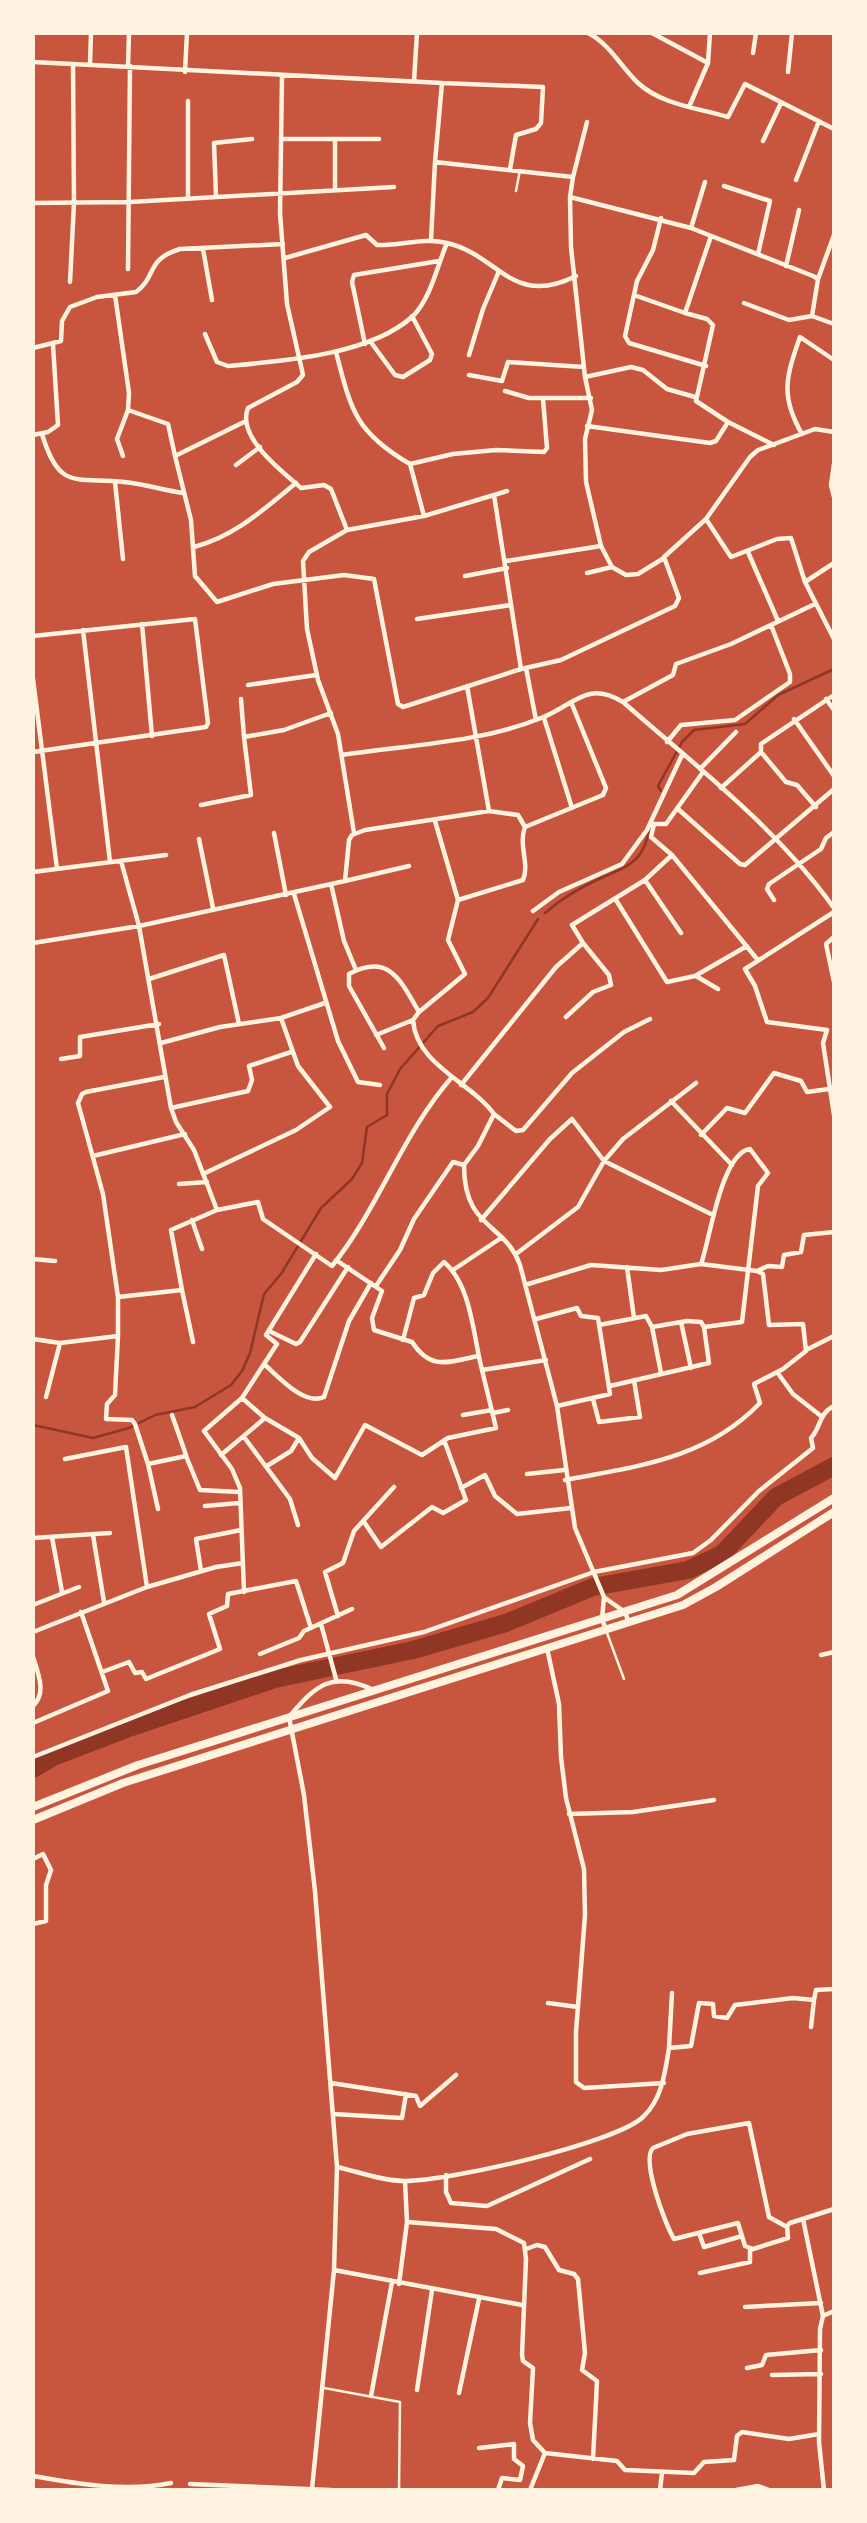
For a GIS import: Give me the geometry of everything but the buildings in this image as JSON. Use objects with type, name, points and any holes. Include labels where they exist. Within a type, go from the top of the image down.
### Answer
[{"type":"highway","points":[[34,1804],[126,1770],[625,1612],[688,1589],[834,1498]]},
{"type":"highway","points":[[36,1818],[123,1783],[691,1601],[834,1512]]},
{"type":"street","points":[[90,64],[91,33]]},
{"type":"street","points":[[128,269],[129,33]]},
{"type":"street","points":[[185,72],[187,33]]},
{"type":"street","points":[[414,81],[416,33]]},
{"type":"street","points":[[589,33],[611,49],[644,88],[670,101],[730,116],[746,84],[834,130]]},
{"type":"street","points":[[652,33],[708,63]]},
{"type":"street","points":[[689,107],[708,63],[710,33]]},
{"type":"street","points":[[753,53],[756,33]]},
{"type":"street","points":[[788,72],[792,33]]},
{"type":"street","points":[[33,62],[129,66],[185,72],[541,86],[544,92],[541,123],[536,129],[516,135],[510,169]]},
{"type":"street","points":[[70,282],[74,203],[73,64]]},
{"type":"street","points":[[282,76],[283,244],[291,330],[301,356],[300,380],[248,408],[246,421],[260,447],[296,483],[306,489],[324,485],[331,489],[347,530]]},
{"type":"street","points":[[431,240],[442,83]]},
{"type":"street","points":[[188,101],[188,199]]},
{"type":"street","points":[[763,141],[781,103]]},
{"type":"street","points":[[587,121],[570,197],[584,377],[592,410],[587,426],[585,472],[600,546],[612,567],[626,575],[634,576],[664,558],[706,519],[750,457],[758,450],[820,428],[833,430]]},
{"type":"street","points":[[796,180],[819,121]]},
{"type":"street","points":[[216,196],[214,143],[252,139]]},
{"type":"street","points":[[281,139],[379,139]]},
{"type":"street","points":[[335,139],[335,190]]},
{"type":"street","points":[[435,162],[573,177]]},
{"type":"street","points":[[691,228],[705,182]]},
{"type":"street","points":[[724,186],[770,201],[758,254]]},
{"type":"street","points":[[33,203],[130,202],[394,187]]},
{"type":"street","points":[[570,197],[691,228],[818,279]]},
{"type":"street","points":[[786,266],[799,210]]},
{"type":"street","points":[[661,219],[653,250],[637,281],[625,330],[629,343],[706,366]]},
{"type":"street","points":[[812,316],[818,279],[834,234]]},
{"type":"street","points":[[285,258],[365,235],[375,244],[382,245],[431,240],[460,246],[527,285],[552,285],[576,276]]},
{"type":"street","points":[[685,313],[711,236]]},
{"type":"street","points":[[205,334],[218,362],[223,365],[336,352],[368,343],[412,316],[426,296],[447,243]]},
{"type":"street","points":[[33,348],[61,341],[62,321],[70,307],[97,297],[140,290],[152,266],[166,254],[180,249],[283,244]]},
{"type":"street","points":[[203,249],[212,300]]},
{"type":"street","points":[[412,316],[432,350],[430,360],[403,377],[395,375],[368,343],[352,282],[354,275],[439,261]]},
{"type":"street","points":[[469,355],[483,309],[499,271]]},
{"type":"street","points":[[116,295],[127,369],[128,410],[117,439],[123,456]]},
{"type":"street","points":[[634,295],[707,319],[713,325],[706,366],[695,397],[698,404],[774,445]]},
{"type":"street","points":[[744,303],[789,320],[812,316],[834,324]]},
{"type":"street","points":[[802,435],[786,401],[788,371],[800,337],[834,360]]},
{"type":"street","points":[[33,435],[55,429],[59,419],[53,345]]},
{"type":"street","points":[[336,352],[354,414],[371,436],[410,464],[424,516]]},
{"type":"street","points":[[469,375],[502,382],[508,362],[583,367]]},
{"type":"street","points":[[584,377],[631,367],[643,370],[667,389],[695,397]]},
{"type":"street","points":[[505,391],[543,399],[591,398]]},
{"type":"street","points":[[410,464],[453,454],[496,450],[544,452],[547,448],[543,399]]},
{"type":"street","points":[[128,410],[169,424],[191,520],[195,576],[207,586],[215,602],[263,586],[344,575],[375,579],[399,706],[421,703],[523,668],[569,656],[601,638],[643,623],[675,606],[679,598],[664,558]]},
{"type":"street","points":[[175,456],[246,421]]},
{"type":"street","points":[[587,426],[710,443],[716,440],[728,422]]},
{"type":"street","points":[[42,434],[52,464],[64,474],[90,482],[115,482],[183,493]]},
{"type":"street","points":[[236,465],[260,447]]},
{"type":"street","points":[[834,464],[831,485],[834,497]]},
{"type":"street","points":[[115,482],[123,559]]},
{"type":"street","points":[[194,547],[219,540],[237,529],[296,483]]},
{"type":"street","points":[[345,881],[346,847],[354,834],[342,755],[331,713],[316,675],[304,607],[301,565],[305,557],[347,530],[424,516],[507,491]]},
{"type":"street","points":[[494,495],[523,668],[536,720]]},
{"type":"street","points":[[706,519],[731,557],[777,539],[791,538],[805,582],[832,630],[834,639]]},
{"type":"street","points":[[506,561],[600,546]]},
{"type":"street","points":[[748,552],[778,621]]},
{"type":"street","points":[[805,582],[834,562]]},
{"type":"street","points":[[587,573],[612,567]]},
{"type":"street","points":[[464,576],[507,568]]},
{"type":"street","points":[[623,702],[673,675],[676,664],[731,644],[815,604]]},
{"type":"street","points":[[417,619],[512,605]]},
{"type":"street","points":[[33,636],[196,619],[208,723],[206,727],[152,736],[33,752]]},
{"type":"street","points":[[142,624],[152,736]]},
{"type":"street","points":[[669,745],[681,725],[732,721],[792,678],[771,625]]},
{"type":"street","points":[[83,630],[110,862]]},
{"type":"street","points":[[248,685],[316,675]]},
{"type":"street","points":[[33,679],[57,869]]},
{"type":"street","points":[[467,686],[489,811]]},
{"type":"street","points":[[342,755],[476,735],[544,718],[571,702],[602,692],[623,702],[777,840],[834,910],[757,958],[745,969],[755,986],[767,1022],[827,1030],[834,1027]]},
{"type":"street","points":[[816,807],[797,785],[786,782],[761,752],[761,744],[794,719],[834,695]]},
{"type":"street","points":[[201,805],[251,794],[241,699]]},
{"type":"street","points":[[826,699],[834,710]]},
{"type":"street","points":[[458,900],[523,880],[526,874],[520,842],[525,828],[604,794],[606,788],[571,702]]},
{"type":"street","points":[[244,737],[284,730],[331,713]]},
{"type":"street","points":[[544,718],[572,808]]},
{"type":"street","points":[[794,719],[834,776]]},
{"type":"street","points":[[736,732],[702,770],[665,825],[653,825],[650,833],[673,855],[757,958]]},
{"type":"street","points":[[721,788],[761,752]]},
{"type":"street","points":[[533,911],[559,892],[622,864],[647,830],[680,754]]},
{"type":"street","points":[[678,809],[740,864],[748,863],[834,789]]},
{"type":"street","points":[[354,834],[489,811],[518,815],[525,828]]},
{"type":"street","points":[[376,1035],[414,1020],[419,1012],[465,974],[447,937],[458,900],[435,821]]},
{"type":"street","points":[[774,900],[768,886],[821,849],[826,838],[834,832]]},
{"type":"street","points":[[274,833],[286,895]]},
{"type":"street","points":[[200,839],[213,908]]},
{"type":"street","points":[[33,872],[166,855]]},
{"type":"street","points":[[566,1017],[585,998],[611,985],[611,981],[572,925],[645,880],[673,855]]},
{"type":"street","points":[[121,861],[139,926],[159,1024],[164,1077],[171,1108],[185,1133],[217,1210]]},
{"type":"street","points":[[33,943],[139,926],[213,908],[294,894],[410,866]]},
{"type":"street","points":[[645,880],[681,933]]},
{"type":"street","points":[[331,884],[344,941],[356,970]]},
{"type":"street","points":[[294,894],[338,1041],[356,1079],[361,1084],[380,1085]]},
{"type":"street","points":[[615,900],[665,981],[695,976],[747,946]]},
{"type":"street","points":[[834,937],[826,944],[834,982]]},
{"type":"street","points":[[461,1085],[556,967],[583,943]]},
{"type":"street","points":[[149,979],[224,955],[239,1024]]},
{"type":"street","points":[[384,1048],[349,986],[349,974],[356,970],[382,967],[390,969],[399,978],[419,1012]]},
{"type":"street","points":[[695,976],[718,989]]},
{"type":"street","points":[[161,1042],[239,1024],[281,1018],[326,1003]]},
{"type":"street","points":[[203,1174],[262,1148],[330,1107],[298,1066],[281,1018]]},
{"type":"street","points":[[414,1020],[418,1039],[423,1046],[452,1077],[516,1131],[523,1130],[572,1073],[615,1039],[650,1019]]},
{"type":"street","points":[[61,1059],[80,1056],[80,1037],[159,1024]]},
{"type":"street","points":[[827,1030],[823,1043],[834,1115]]},
{"type":"street","points":[[171,1108],[248,1091],[253,1080],[249,1066],[291,1052]]},
{"type":"street","points":[[701,1135],[727,1108],[746,1113],[774,1073],[801,1081],[807,1092],[829,1089]]},
{"type":"street","points":[[158,1509],[148,1464],[132,1420],[106,1418],[107,1404],[115,1395],[118,1297],[103,1194],[78,1104],[82,1094],[86,1092],[164,1077]]},
{"type":"street","points":[[193,1342],[171,1230],[217,1210],[256,1201],[263,1219],[299,1241],[331,1266],[418,1123],[452,1077]]},
{"type":"street","points":[[516,1254],[541,1238],[582,1203],[604,1161],[622,1139],[696,1083]]},
{"type":"street","points":[[671,1101],[732,1165]]},
{"type":"street","points":[[494,1114],[484,1136],[464,1165],[469,1202],[481,1220],[516,1254],[536,1319],[557,1406],[565,1480],[571,1508],[581,1546],[603,1595],[602,1619],[606,1630]]},
{"type":"street","points":[[481,1220],[550,1139],[570,1120],[575,1121],[604,1161],[713,1215]]},
{"type":"street","points":[[93,1156],[185,1133]]},
{"type":"street","points":[[701,1264],[713,1215],[732,1165],[743,1151],[750,1149],[768,1172],[758,1186],[742,1322],[705,1327]]},
{"type":"street","points":[[264,1364],[306,1398],[317,1400],[324,1397],[349,1321],[376,1286],[438,1182],[453,1162],[464,1165]]},
{"type":"street","points":[[179,1184],[206,1182]]},
{"type":"street","points":[[192,1220],[202,1250]]},
{"type":"street","points":[[757,1271],[768,1266],[782,1268],[783,1255],[801,1252],[804,1235],[834,1232]]},
{"type":"street","points":[[453,1270],[501,1238]]},
{"type":"street","points":[[244,1592],[239,1492],[232,1469],[204,1433],[242,1398],[277,1344],[267,1337],[269,1331],[316,1254]]},
{"type":"street","points":[[33,1259],[55,1261]]},
{"type":"street","points":[[337,1260],[376,1286]]},
{"type":"street","points":[[242,1398],[265,1418],[299,1438],[312,1458],[335,1478],[365,1425],[422,1455],[444,1440],[496,1429],[464,1297],[453,1270],[442,1262],[433,1273],[424,1295],[414,1297],[403,1340]]},
{"type":"street","points":[[525,1285],[579,1267],[662,1270],[701,1264],[757,1271],[763,1274],[769,1325],[803,1324],[806,1350]]},
{"type":"street","points":[[627,1267],[634,1318]]},
{"type":"street","points":[[269,1331],[296,1344],[300,1342],[348,1268]]},
{"type":"street","points":[[376,1286],[373,1328],[412,1342],[423,1357],[437,1362],[478,1356]]},
{"type":"street","points":[[118,1297],[182,1290]]},
{"type":"street","points":[[536,1319],[577,1308],[581,1316],[597,1316],[610,1395],[557,1406]]},
{"type":"street","points":[[599,1325],[646,1316],[652,1327],[661,1373]]},
{"type":"street","points":[[681,1322],[691,1368]]},
{"type":"street","points":[[610,1386],[710,1362],[705,1327],[699,1322],[652,1327]]},
{"type":"street","points":[[33,1339],[60,1343],[118,1336]]},
{"type":"street","points":[[565,1480],[674,1458],[692,1447],[722,1436],[760,1403],[752,1386],[777,1372],[806,1350],[834,1336]]},
{"type":"street","points":[[46,1397],[60,1343]]},
{"type":"street","points":[[482,1370],[546,1360]]},
{"type":"street","points":[[777,1372],[793,1394],[821,1416]]},
{"type":"street","points":[[593,1399],[599,1422],[640,1417],[634,1380]]},
{"type":"street","points":[[33,1758],[190,1695],[329,1654],[424,1632],[593,1572],[665,1561],[702,1548],[759,1491],[813,1448],[811,1438],[817,1431],[821,1416],[834,1406]]},
{"type":"street","points":[[463,1415],[508,1410]]},
{"type":"street","points":[[172,1415],[200,1490],[239,1492]]},
{"type":"street","points":[[221,1455],[265,1418]]},
{"type":"street","points":[[244,1437],[290,1499],[298,1525]]},
{"type":"street","points":[[267,1466],[291,1451],[299,1438]]},
{"type":"street","points":[[364,1522],[381,1547],[432,1507],[443,1513],[466,1500],[444,1440]]},
{"type":"street","points":[[65,1459],[126,1447],[147,1587]]},
{"type":"street","points":[[148,1464],[186,1456]]},
{"type":"street","points":[[527,1474],[564,1470]]},
{"type":"street","points":[[461,1489],[485,1476],[495,1496],[517,1514],[571,1508]]},
{"type":"street","points":[[338,1616],[325,1573],[342,1563],[354,1531],[394,1488]]},
{"type":"street","points":[[205,1506],[239,1503]]},
{"type":"street","points":[[201,1571],[196,1539],[241,1530]]},
{"type":"street","points":[[33,1538],[110,1533]]},
{"type":"street","points":[[93,1535],[104,1602]]},
{"type":"street","points":[[52,1537],[62,1592]]},
{"type":"street","points":[[33,1632],[147,1587],[201,1571],[243,1563]]},
{"type":"street","points":[[102,1672],[129,1662],[135,1673],[142,1672],[146,1679],[220,1649],[209,1614],[228,1605],[227,1594],[296,1581],[311,1628]]},
{"type":"street","points":[[33,1605],[79,1587]]},
{"type":"street","points":[[603,1595],[625,1612],[629,1623]]},
{"type":"street","points":[[260,1654],[299,1638],[311,1628],[352,1609]]},
{"type":"street","points":[[33,1723],[108,1692],[81,1612]]},
{"type":"street","points":[[321,1624],[336,1679]]},
{"type":"street","points":[[547,1648],[559,1703],[561,1757],[569,1814],[584,1869],[586,1915],[578,2007],[577,2085],[584,2088],[664,2083]]},
{"type":"street","points":[[821,1655],[834,1652]]},
{"type":"street","points":[[33,1657],[41,1691],[39,1700],[33,1706]]},
{"type":"street","points":[[312,2488],[334,2270],[337,2167],[315,1891],[289,1717],[318,1688],[336,1679],[358,1682],[374,1690]]},
{"type":"street","points":[[569,1814],[633,1812],[714,1800]]},
{"type":"street","points":[[34,1804],[36,1818]]},
{"type":"street","points":[[33,1859],[44,1854],[51,1870],[45,1888],[46,1920],[33,1924]]},
{"type":"street","points":[[811,2027],[816,1990],[834,1989]]},
{"type":"street","points":[[337,2167],[405,2181],[446,2175],[570,2148],[625,2129],[642,2118],[664,2083],[672,1993]]},
{"type":"street","points":[[669,2048],[691,2046],[699,2003],[712,2003],[714,2016],[727,2018],[736,2005],[793,1998],[814,2000]]},
{"type":"street","points":[[548,2003],[578,2007]]},
{"type":"street","points":[[331,2083],[416,2096],[421,2105],[456,2075]]},
{"type":"street","points":[[333,2114],[402,2118],[406,2094]]},
{"type":"street","points":[[787,2227],[769,2217],[748,2123],[687,2134],[664,2142],[648,2154],[663,2215],[676,2241],[738,2223],[745,2246],[753,2249],[787,2240],[787,2227],[790,2223],[834,2209]]},
{"type":"street","points":[[446,2175],[446,2192],[451,2203],[487,2206],[590,2159]]},
{"type":"street","points":[[399,2284],[407,2222],[405,2181]]},
{"type":"street","points":[[803,2219],[823,2316],[819,2434],[824,2490]]},
{"type":"street","points":[[407,2222],[496,2229],[520,2239],[526,2249],[522,2354],[523,2361],[533,2368],[532,2436],[545,2453],[619,2461],[623,2470],[694,2473],[704,2462],[734,2460],[737,2436],[743,2432],[789,2439],[819,2434]]},
{"type":"street","points":[[699,2233],[704,2247],[742,2236]]},
{"type":"street","points":[[526,2249],[537,2245],[545,2247],[559,2270],[575,2274],[578,2279],[585,2353],[583,2371],[597,2381],[593,2459]]},
{"type":"street","points":[[700,2273],[750,2262],[753,2249]]},
{"type":"street","points":[[334,2270],[522,2305]]},
{"type":"street","points":[[371,2396],[392,2282]]},
{"type":"street","points":[[417,2390],[432,2290]]},
{"type":"street","points":[[459,2393],[479,2299]]},
{"type":"street","points":[[745,2307],[821,2303]]},
{"type":"street","points":[[823,2316],[834,2311]]},
{"type":"street","points":[[747,2368],[762,2365],[765,2355],[821,2350]]},
{"type":"street","points":[[772,2375],[821,2374]]},
{"type":"street","points":[[479,2448],[515,2445],[514,2459],[523,2466],[520,2480],[502,2478],[498,2490]]},
{"type":"street","points":[[530,2490],[545,2453]]},
{"type":"street","points":[[660,2490],[662,2473]]},
{"type":"street","points":[[33,2476],[66,2482],[148,2488],[171,2483]]},
{"type":"street","points":[[190,2484],[223,2488],[331,2490]]},
{"type":"street","points":[[736,2490],[758,2486],[769,2490]]},
{"type":"lane","points":[[516,191],[520,170]]},
{"type":"lane","points":[[606,1630],[624,1679]]},
{"type":"lane","points":[[324,2388],[400,2402],[399,2490]]},
{"type":"waterway","points":[[661,791],[658,786],[682,742],[694,730],[745,724],[778,695],[834,669]]},
{"type":"waterway","points":[[545,913],[579,889],[634,861],[644,848],[650,827]]},
{"type":"waterway","points":[[33,1425],[93,1438],[129,1428],[155,1415],[195,1407],[231,1385],[242,1371],[250,1353],[264,1294],[281,1274],[321,1208],[352,1179],[362,1163],[367,1127],[387,1115],[387,1094],[400,1069],[438,1026],[473,1012],[488,998],[538,919]]},
{"type":"waterway","points":[[33,1769],[53,1757],[126,1729],[275,1679],[413,1650],[506,1623],[593,1587],[688,1570],[722,1554],[776,1497],[834,1466]]}]
